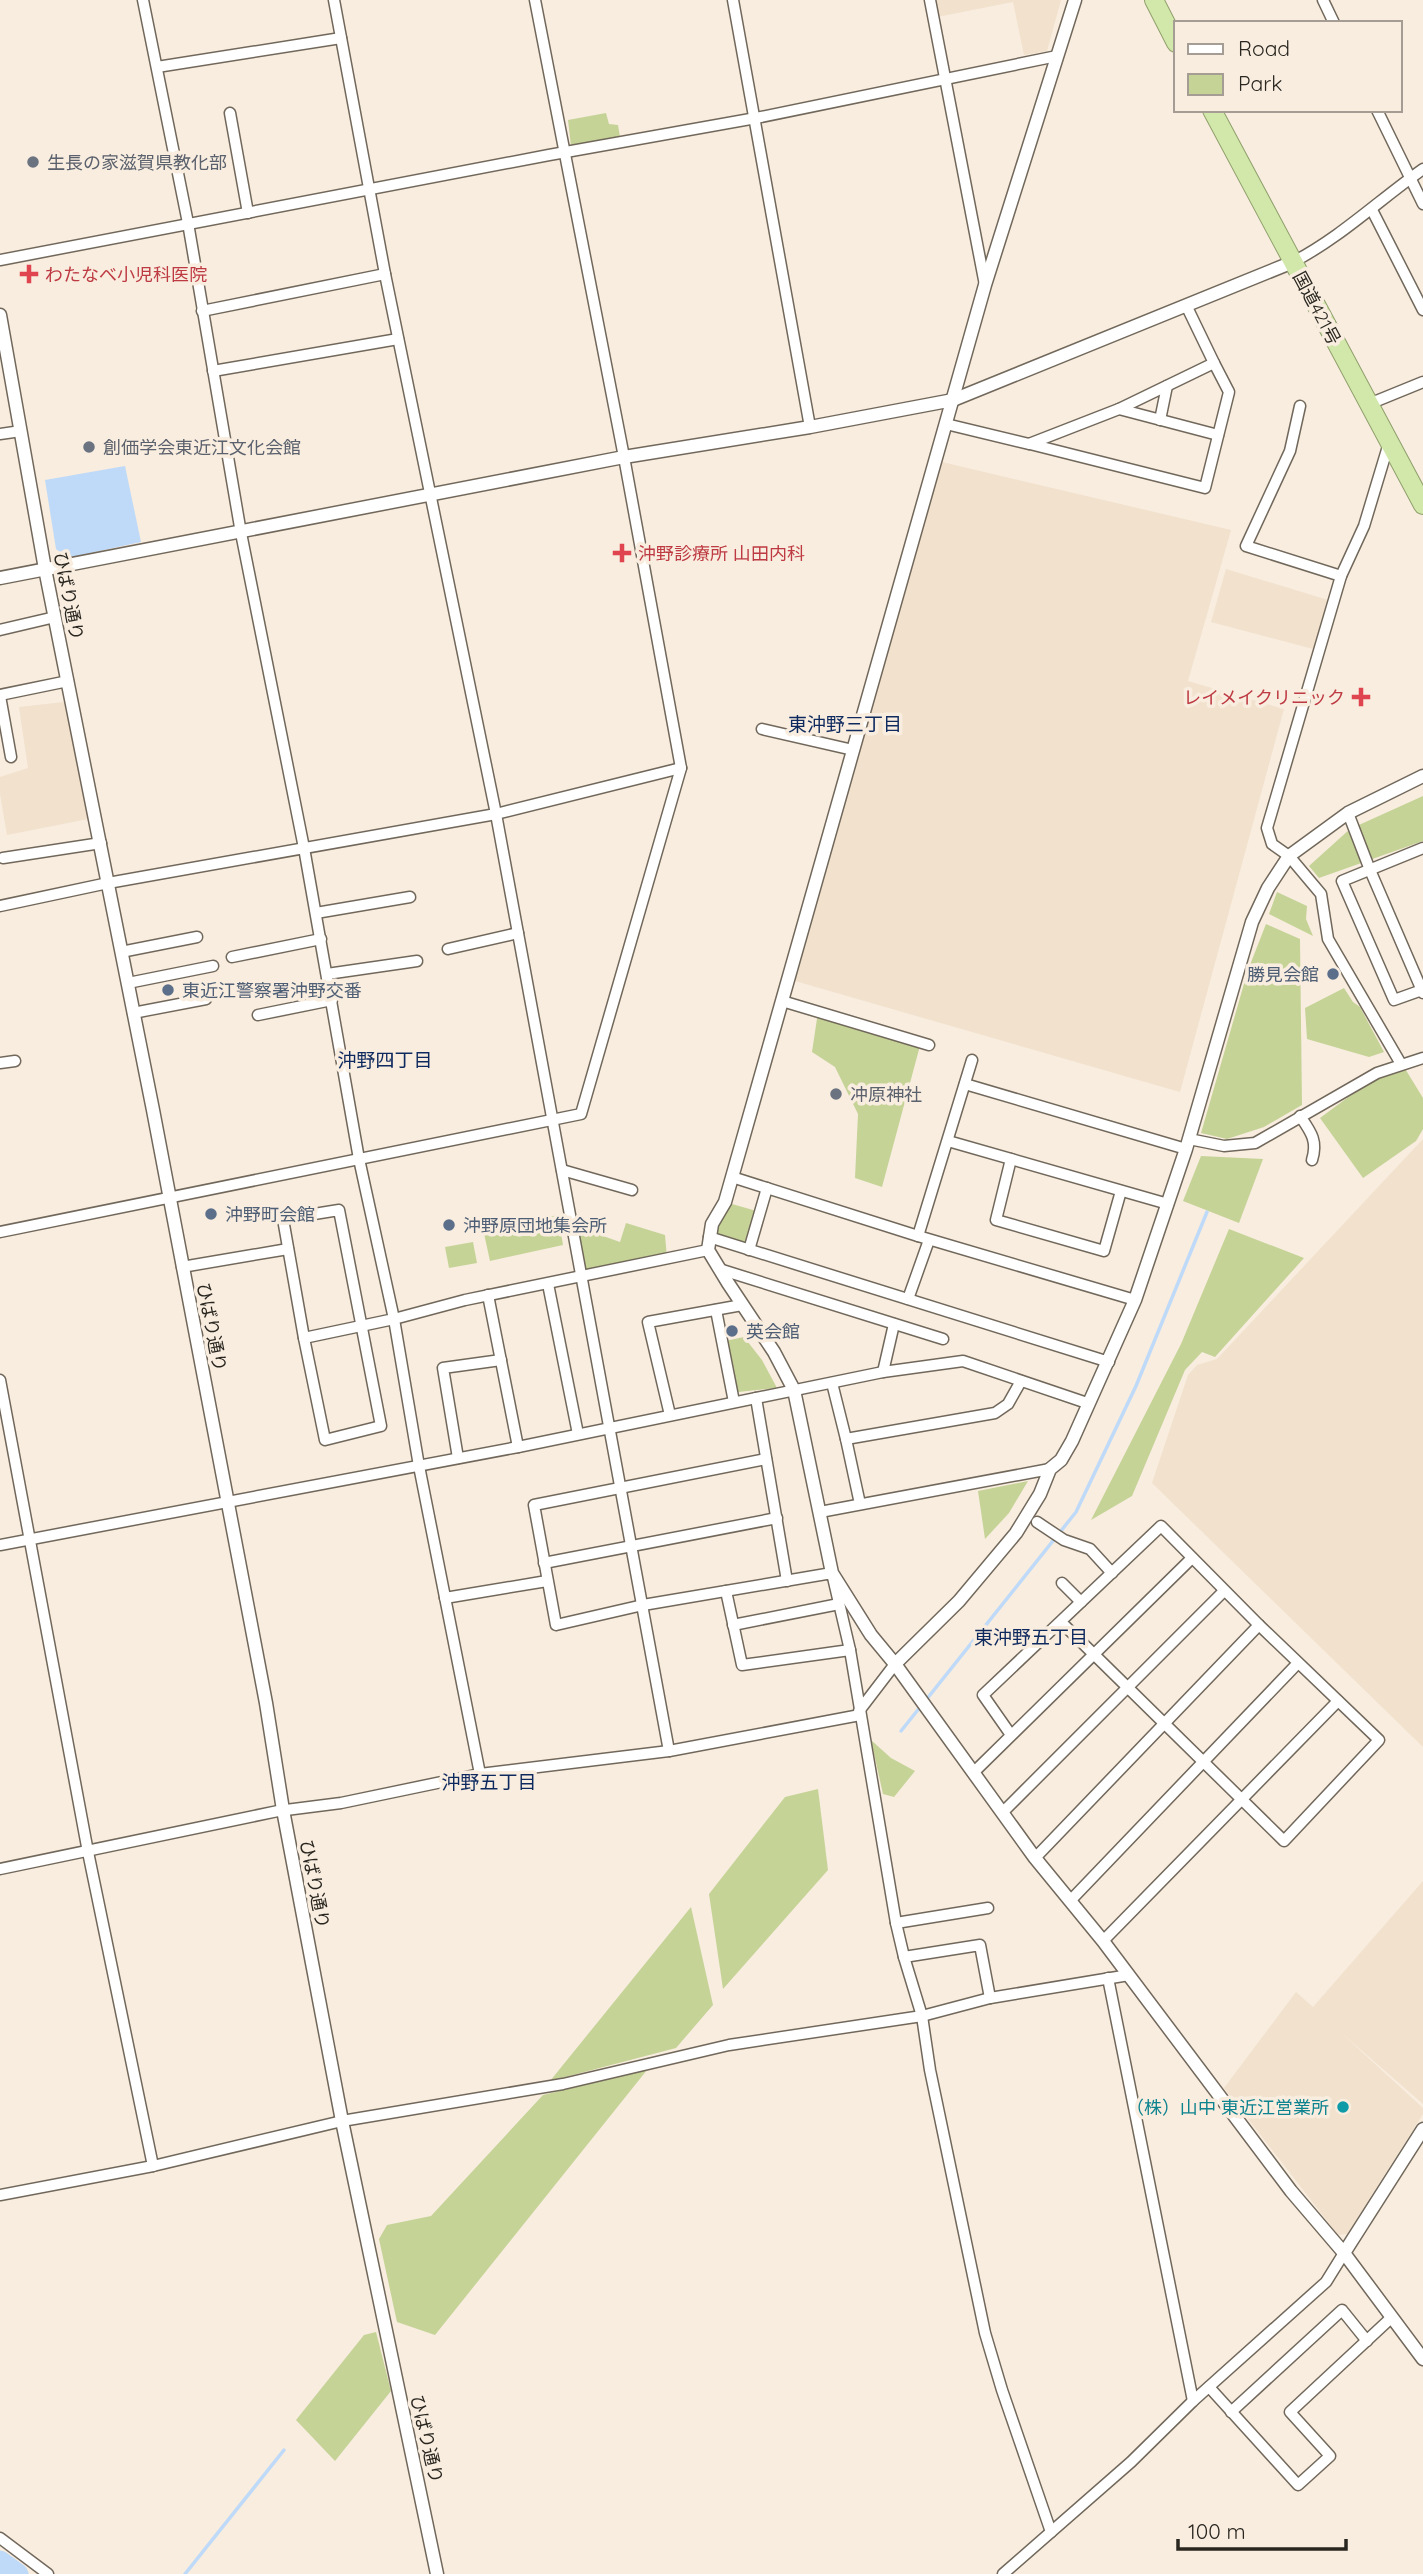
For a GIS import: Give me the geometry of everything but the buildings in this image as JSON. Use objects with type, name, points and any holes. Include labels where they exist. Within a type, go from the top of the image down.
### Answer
[{"type":"highway","points":[[1154,0],[1174,39]]},
{"type":"highway","name":"国道421号","points":[[1213,112],[1423,505]]},
{"type":"street","points":[[143,0],[188,223],[241,533],[304,848],[359,1159],[394,1319],[419,1466],[480,1774]]},
{"type":"street","points":[[334,0],[385,274],[496,814],[669,1751]]},
{"type":"street","points":[[0,1233],[582,1114],[681,768],[535,0]]},
{"type":"street","points":[[733,0],[810,427]]},
{"type":"street","points":[[930,0],[985,285]]},
{"type":"street","points":[[1051,2532],[985,2333],[930,2070],[922,2016],[896,1923],[850,1650],[793,1390],[774,1352],[719,1269],[709,1244],[712,1224],[725,1202],[985,285],[1075,0]]},
{"type":"street","points":[[1323,0],[1333,21]]},
{"type":"street","points":[[157,67],[341,38]]},
{"type":"street","points":[[0,260],[756,118],[1057,55]]},
{"type":"street","points":[[1378,112],[1423,204]]},
{"type":"street","points":[[230,113],[248,213]]},
{"type":"street","points":[[0,578],[624,457],[810,427],[953,400],[1293,262],[1314,251],[1372,210],[1423,169]]},
{"type":"street","points":[[1372,210],[1423,310]]},
{"type":"street","points":[[202,312],[385,274]]},
{"type":"street","points":[[946,424],[1205,488],[1229,392],[1186,305]]},
{"type":"street","name":"ひばり通り","points":[[0,315],[55,617],[266,1703],[283,1810],[342,2121],[437,2574]]},
{"type":"street","points":[[213,370],[398,339]]},
{"type":"street","points":[[1029,444],[1119,409],[1214,363]]},
{"type":"street","points":[[1369,404],[1423,382]]},
{"type":"street","points":[[1160,420],[1167,386]]},
{"type":"street","points":[[1300,405],[1290,451],[1246,546],[1341,576]]},
{"type":"street","points":[[1119,409],[1218,435]]},
{"type":"street","points":[[0,434],[21,430]]},
{"type":"street","points":[[1389,443],[1364,526],[1341,576],[1267,828],[1272,844],[1289,856],[1321,894],[1328,939],[1401,1064]]},
{"type":"street","points":[[0,630],[55,617]]},
{"type":"street","points":[[11,757],[0,695],[68,681]]},
{"type":"street","points":[[762,729],[853,750]]},
{"type":"street","points":[[0,906],[108,883],[496,814],[681,768]]},
{"type":"street","points":[[820,1512],[1050,1469],[1061,1460],[1109,1362],[1135,1300],[1188,1144],[1252,922],[1268,888],[1289,856],[1348,813],[1423,776]]},
{"type":"street","points":[[1348,813],[1370,870],[1422,991],[1394,1000],[1342,881],[1370,870],[1423,848]]},
{"type":"street","points":[[3,858],[101,843]]},
{"type":"street","points":[[316,913],[410,897]]},
{"type":"street","points":[[448,948],[517,933]]},
{"type":"street","points":[[121,951],[197,937]]},
{"type":"street","points":[[232,957],[321,939]]},
{"type":"street","points":[[327,974],[417,961]]},
{"type":"street","points":[[128,983],[213,966]]},
{"type":"street","points":[[133,1013],[206,999]]},
{"type":"street","points":[[258,1015],[332,1000]]},
{"type":"street","points":[[782,1001],[929,1045]]},
{"type":"street","points":[[965,1084],[1188,1144],[1224,1146],[1255,1143],[1377,1073],[1423,1058]]},
{"type":"street","points":[[908,1299],[948,1141],[972,1060]]},
{"type":"street","points":[[0,1063],[15,1061]]},
{"type":"street","points":[[1300,1116],[1312,1133],[1316,1146],[1312,1160]]},
{"type":"street","points":[[948,1141],[1168,1204]]},
{"type":"street","points":[[1011,1159],[996,1220],[1020,1227],[1104,1251],[1121,1191]]},
{"type":"street","points":[[562,1170],[632,1190]]},
{"type":"street","points":[[732,1177],[924,1238],[1135,1300]]},
{"type":"street","points":[[749,1250],[767,1188]]},
{"type":"street","points":[[339,1210],[381,1426],[326,1440],[288,1249],[283,1219],[339,1210]]},
{"type":"street","points":[[304,1338],[488,1295],[548,1284],[709,1244],[749,1250],[1109,1362]]},
{"type":"street","points":[[183,1267],[288,1249]]},
{"type":"street","points":[[719,1269],[943,1339]]},
{"type":"street","points":[[548,1284],[578,1434]]},
{"type":"street","points":[[488,1295],[518,1447]]},
{"type":"street","points":[[670,1415],[649,1322],[742,1305]]},
{"type":"street","points":[[716,1310],[734,1402]]},
{"type":"street","points":[[883,1372],[894,1324]]},
{"type":"street","points":[[458,1458],[443,1368],[501,1360]]},
{"type":"street","points":[[0,1545],[518,1447],[883,1372],[964,1361],[1087,1403]]},
{"type":"street","points":[[0,1380],[88,1852],[153,2165]]},
{"type":"street","points":[[846,1439],[995,1413],[1008,1404],[1021,1381]]},
{"type":"street","points":[[832,1383],[860,1504]]},
{"type":"street","points":[[756,1398],[787,1581]]},
{"type":"street","points":[[766,1459],[534,1505],[556,1625],[643,1605],[832,1573]]},
{"type":"street","points":[[0,1869],[283,1810],[341,1803],[480,1774],[669,1751],[859,1713],[895,1664],[959,1601],[1016,1533],[1040,1494],[1050,1469]]},
{"type":"street","points":[[544,1563],[777,1518]]},
{"type":"street","points":[[1037,1522],[1064,1540],[1090,1549],[1112,1573]]},
{"type":"street","points":[[1011,1735],[983,1695],[1160,1526],[1380,1740],[1283,1841],[1061,1622]]},
{"type":"street","points":[[973,1773],[1192,1558]]},
{"type":"street","points":[[832,1573],[871,1635],[1035,1857],[1129,1975],[1291,2191],[1344,2253],[1423,2359]]},
{"type":"street","points":[[446,1598],[547,1581]]},
{"type":"street","points":[[1062,1583],[1081,1602]]},
{"type":"street","points":[[726,1591],[742,1665],[850,1650]]},
{"type":"street","points":[[1003,1812],[1224,1591]]},
{"type":"street","points":[[733,1625],[839,1604]]},
{"type":"street","points":[[1035,1857],[1259,1625]]},
{"type":"street","points":[[1070,1901],[1298,1663]]},
{"type":"street","points":[[1102,1941],[1338,1700]]},
{"type":"street","points":[[896,1923],[988,1908]]},
{"type":"street","points":[[904,1958],[980,1945],[990,1998]]},
{"type":"street","points":[[0,2195],[153,2165],[342,2121],[564,2084],[729,2045],[922,2016],[990,1998],[1129,1975]]},
{"type":"street","points":[[1108,1978],[1193,2401]]},
{"type":"street","points":[[1003,2574],[1131,2462],[1193,2401],[1326,2282],[1423,2129]]},
{"type":"street","points":[[1231,2412],[1342,2310],[1367,2341]]},
{"type":"street","points":[[1209,2387],[1297,2485],[1330,2456],[1290,2412],[1391,2318]]},
{"type":"street","points":[[0,2538],[48,2574]]},
{"type":"shaded area","points":[[934,0],[1061,0],[1047,51],[1024,55],[1013,2],[937,17]]},
{"type":"shaded area","points":[[942,462],[1231,530],[1188,681],[1284,709],[1180,1092],[795,981]]},
{"type":"shaded area","points":[[1226,569],[1328,600],[1313,649],[1211,622]]},
{"type":"shaded area","points":[[64,702],[88,819],[7,835],[0,777],[28,768],[19,707]]},
{"type":"shaded area","points":[[1423,1139],[1423,1747],[1152,1483],[1188,1375],[1197,1365],[1217,1359]]},
{"type":"shaded area","points":[[1423,1881],[1423,2104],[1338,2030],[1423,2108],[1423,2114],[1347,2234],[1338,2235],[1224,2088],[1296,1992],[1313,2007]]},
{"type":"green space","points":[[606,113],[609,124],[618,125],[620,137],[571,146],[568,120]]},
{"type":"green space","points":[[1423,796],[1423,841],[1319,878],[1309,866],[1350,829]]},
{"type":"green space","points":[[1277,892],[1307,906],[1306,919],[1313,936],[1269,914]]},
{"type":"green space","points":[[1266,924],[1300,939],[1302,1105],[1264,1127],[1227,1139],[1201,1133],[1248,970]]},
{"type":"green space","points":[[1344,988],[1353,1002],[1360,1007],[1384,1052],[1369,1057],[1307,1039],[1305,1008]]},
{"type":"green space","points":[[818,1012],[921,1042],[882,1187],[855,1178],[858,1114],[835,1067],[812,1052]]},
{"type":"green space","points":[[1404,1067],[1423,1098],[1423,1129],[1416,1141],[1363,1178],[1320,1118],[1378,1075]]},
{"type":"green space","points":[[1201,1156],[1263,1159],[1239,1223],[1183,1201]]},
{"type":"green space","points":[[725,1202],[760,1212],[749,1250],[709,1237]]},
{"type":"green space","points":[[558,1215],[563,1245],[490,1261],[483,1229]]},
{"type":"green space","points":[[626,1223],[665,1235],[667,1258],[582,1276],[572,1225],[620,1242]]},
{"type":"green space","points":[[1229,1229],[1304,1258],[1215,1357],[1202,1352],[1185,1370],[1132,1496],[1091,1520],[1181,1344]]},
{"type":"green space","points":[[473,1242],[477,1263],[449,1268],[445,1247]]},
{"type":"green space","points":[[744,1337],[762,1360],[777,1388],[738,1392],[725,1341]]},
{"type":"green space","points":[[1028,1481],[1009,1513],[985,1539],[978,1491]]},
{"type":"green space","points":[[871,1740],[891,1758],[915,1771],[894,1797],[883,1794]]},
{"type":"green space","points":[[818,1789],[828,1870],[723,1989],[709,1894],[785,1797]]},
{"type":"green space","points":[[691,1907],[713,2005],[676,2048],[550,2081]]},
{"type":"green space","points":[[647,2070],[435,2335],[397,2322],[379,2239],[387,2225],[431,2216],[543,2095]]},
{"type":"green space","points":[[376,2332],[391,2391],[335,2461],[296,2420],[364,2335]]},
{"type":"water","points":[[125,466],[141,542],[67,558],[56,549],[45,480]]},
{"type":"waterway","points":[[926,1700],[1076,1512],[1136,1386],[1207,1212]]},
{"type":"waterway","points":[[901,1731],[921,1706]]},
{"type":"waterway","points":[[185,2574],[284,2450]]},
{"type":"waterway","points":[[0,2561],[18,2574]]},
{"type":"place","name":"生長の家滋賀県教化部","points":[[33,162]]},
{"type":"place","name":"わたなべ小児科医院","points":[[29,274]]},
{"type":"place","name":"創価学会東近江文化会館","points":[[89,447]]},
{"type":"place","name":"沖野診療所 山田内科","points":[[622,553]]},
{"type":"place","name":"レイメイクリニック","points":[[1361,697]]},
{"type":"place","name":"勝見会館","points":[[1333,974]]},
{"type":"place","name":"東近江警察署沖野交番","points":[[168,990]]},
{"type":"place","name":"冲原神社","points":[[836,1094]]},
{"type":"place","name":"沖野町会館","points":[[211,1214]]},
{"type":"place","name":"沖野原団地集会所","points":[[449,1225]]},
{"type":"place","name":"英会館","points":[[732,1331]]},
{"type":"place","name":"（株）山中 東近江営業所","points":[[1343,2107]]},
{"type":"district","name":"東沖野三丁目","points":[[845,724]]},
{"type":"district","name":"沖野四丁目","points":[[385,1060]]},
{"type":"district","name":"東沖野五丁目","points":[[1031,1637]]},
{"type":"district","name":"沖野五丁目","points":[[489,1782]]}]
